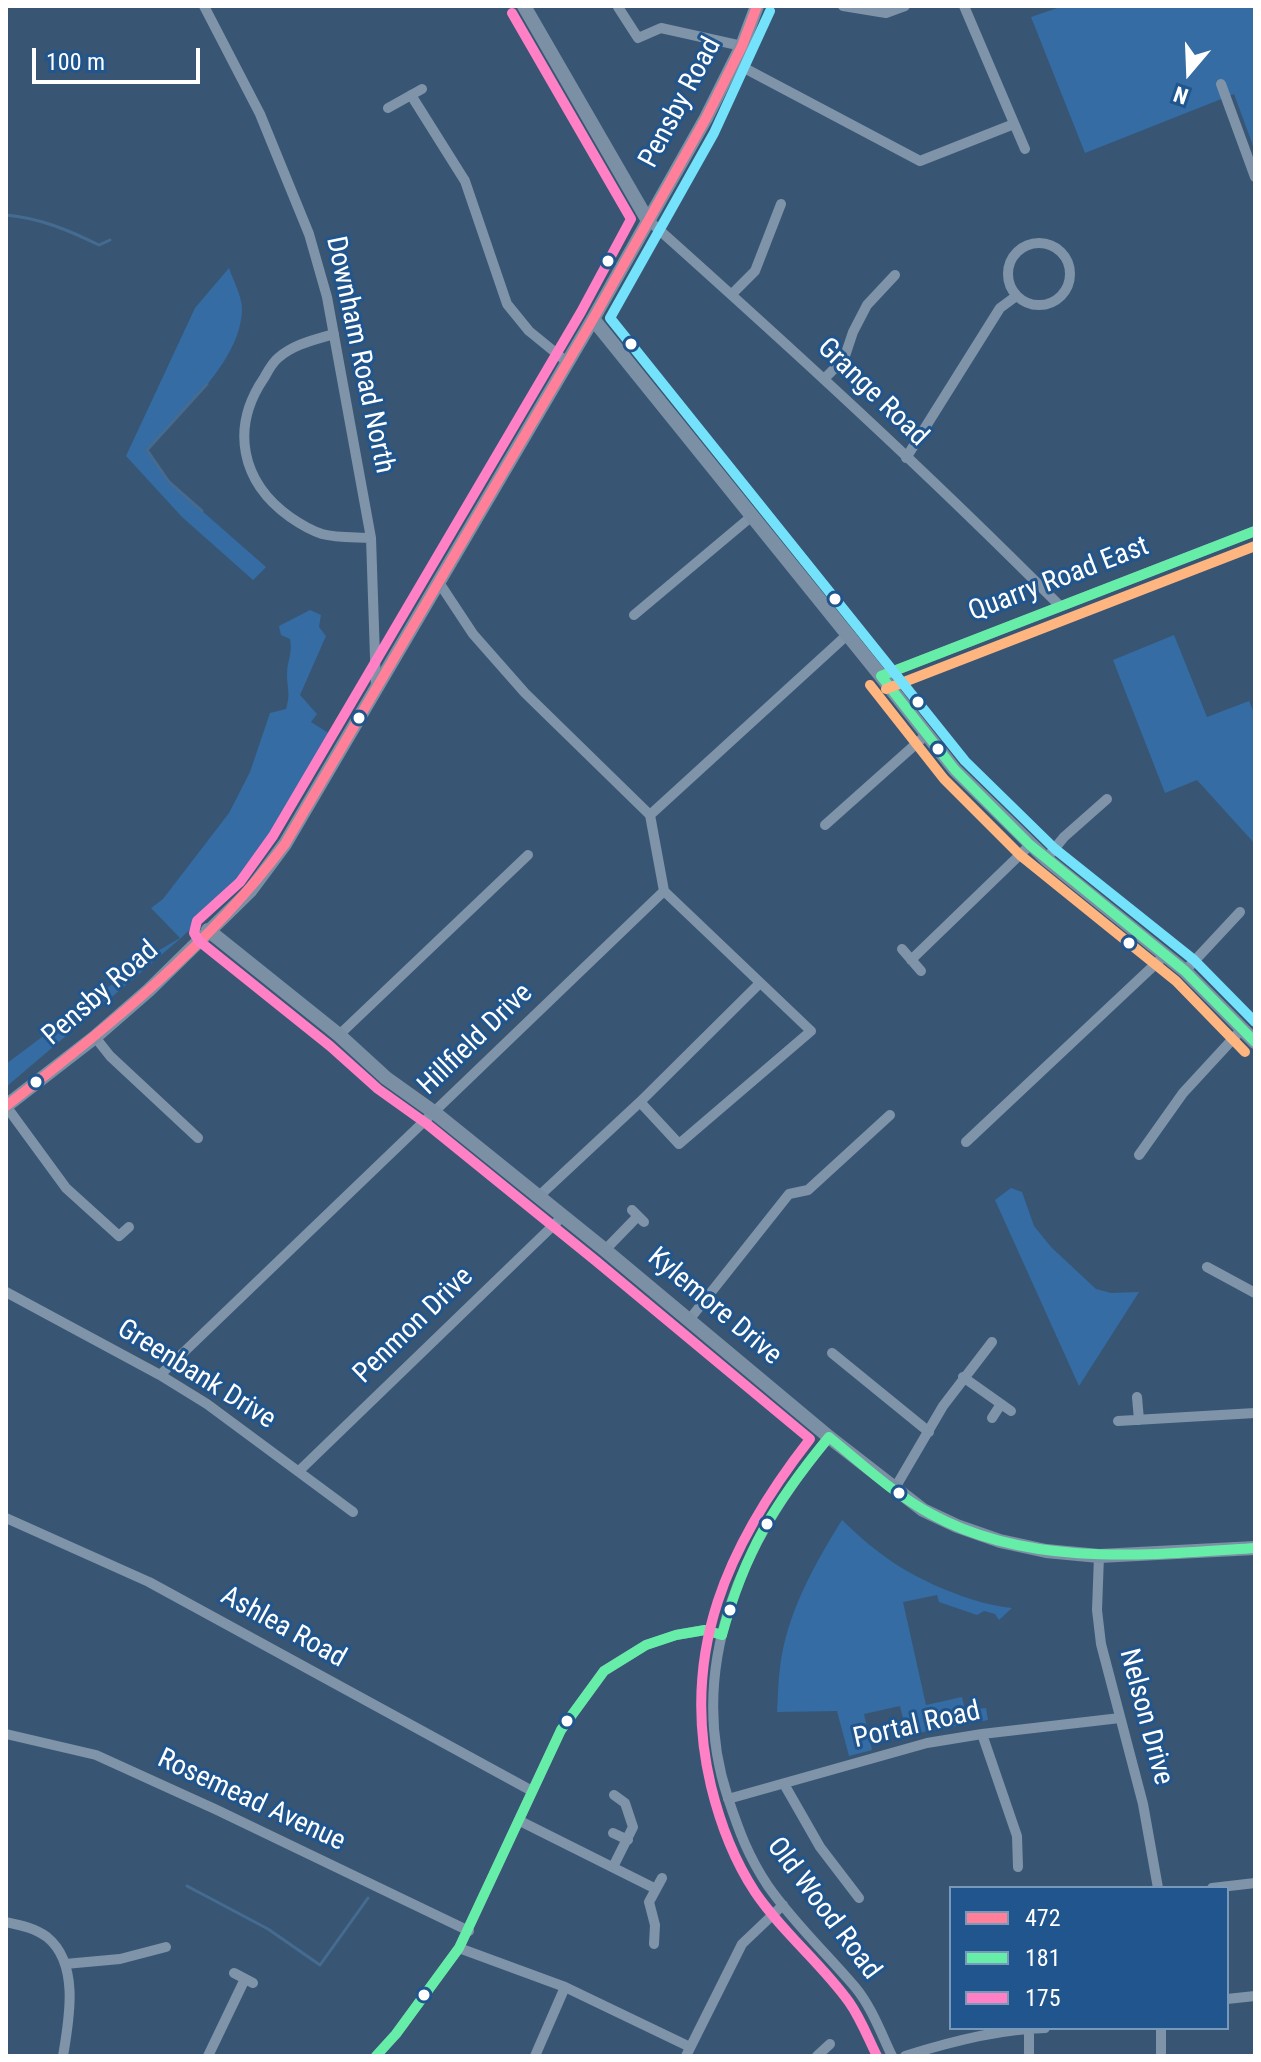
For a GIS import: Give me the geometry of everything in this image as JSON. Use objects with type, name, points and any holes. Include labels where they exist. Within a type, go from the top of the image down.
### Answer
[{"type":"street","name":"Downham Road North","points":[[204,6],[260,114],[309,234],[327,297],[371,538],[376,689]]},
{"type":"street","points":[[524,6],[647,219]]},
{"type":"street","name":"Pensby Road","points":[[6,1106],[95,1037],[149,990],[250,891],[285,844],[593,319],[706,118],[742,46],[757,6]]},
{"type":"street","points":[[843,6],[886,13],[905,6]]},
{"type":"street","points":[[964,6],[1025,149]]},
{"type":"street","points":[[618,7],[638,38],[661,28],[742,46]]},
{"type":"street","points":[[733,62],[920,161],[1014,124]]},
{"type":"street","points":[[1221,84],[1255,177]]},
{"type":"street","points":[[388,108],[422,89]]},
{"type":"street","points":[[411,95],[465,181],[507,304],[529,331],[567,362]]},
{"type":"street","points":[[732,294],[755,271],[781,204]]},
{"type":"street","name":"Grange Road","points":[[647,219],[824,379],[997,542],[1060,606]]},
{"type":"street","points":[[1029,243],[1048,244],[1067,256],[1072,276],[1066,294],[1049,304],[1032,306],[1015,297],[1008,278],[1012,257],[1029,243]]},
{"type":"street","points":[[824,379],[844,359],[867,305],[895,275]]},
{"type":"street","points":[[906,458],[1000,308],[1015,297]]},
{"type":"street","points":[[593,319],[955,770],[1046,859],[1185,971],[1255,1042]]},
{"type":"street","points":[[334,334],[296,346],[276,360],[247,408],[247,459],[261,492],[302,526],[323,534],[371,538]]},
{"type":"street","points":[[634,615],[752,516]]},
{"type":"street","name":"Quarry Road East","points":[[881,676],[1255,531]]},
{"type":"street","points":[[438,581],[473,634],[525,693],[650,815],[664,891],[811,1031],[679,1144],[640,1102]]},
{"type":"street","points":[[650,815],[847,635]]},
{"type":"street","points":[[825,825],[926,735]]},
{"type":"street","points":[[1046,859],[1064,837],[1107,799]]},
{"type":"street","points":[[911,960],[1030,845]]},
{"type":"street","points":[[339,1035],[528,855]]},
{"type":"street","name":"Hillfield Drive","points":[[160,1375],[664,891]]},
{"type":"street","points":[[1185,971],[1240,912]]},
{"type":"street","name":"Kylemore Drive","points":[[208,930],[339,1035],[386,1078],[435,1113],[829,1437],[923,1510],[1000,1541],[1046,1551],[1099,1556],[1255,1548]]},
{"type":"street","points":[[902,949],[921,971]]},
{"type":"street","points":[[966,1142],[1164,956]]},
{"type":"street","points":[[538,1197],[760,983]]},
{"type":"street","points":[[1139,1155],[1183,1093],[1242,1029]]},
{"type":"street","points":[[95,1037],[110,1056],[198,1138]]},
{"type":"street","points":[[6,1106],[66,1188],[119,1236],[129,1227]]},
{"type":"street","points":[[689,1320],[789,1194],[808,1190],[890,1115]]},
{"type":"street","name":"Penmon Drive","points":[[299,1471],[563,1216]]},
{"type":"street","points":[[605,1250],[638,1216]]},
{"type":"street","points":[[1207,1267],[1255,1293]]},
{"type":"street","name":"Greenbank Drive","points":[[6,1292],[160,1375],[207,1404],[353,1512]]},
{"type":"street","points":[[895,1488],[963,1377],[992,1342]]},
{"type":"street","points":[[832,1353],[929,1432]]},
{"type":"street","points":[[963,1377],[1011,1411]]},
{"type":"street","points":[[1137,1397],[1139,1420]]},
{"type":"street","points":[[992,1418],[1001,1404]]},
{"type":"street","points":[[1118,1421],[1255,1413]]},
{"type":"street","name":"Old Wood Road","points":[[829,1437],[777,1505],[737,1581],[713,1674],[714,1724],[720,1777],[739,1836],[767,1885],[857,1989],[892,2056]]},
{"type":"street","name":"Ashlea Road","points":[[6,1518],[149,1582],[532,1791]]},
{"type":"street","name":"Nelson Drive","points":[[1099,1556],[1098,1622],[1143,1804],[1158,1886]]},
{"type":"street","points":[[376,2056],[396,2034],[459,1948],[561,1730],[604,1671],[646,1645],[676,1635],[705,1630],[722,1635]]},
{"type":"street","name":"Portal Road","points":[[728,1799],[927,1743],[1120,1718]]},
{"type":"street","name":"Rosemead Avenue","points":[[6,1734],[96,1755],[231,1816],[469,1931]]},
{"type":"street","points":[[982,1734],[1017,1836],[1018,1867]]},
{"type":"street","points":[[784,1784],[820,1847],[859,1898]]},
{"type":"street","points":[[613,1867],[633,1827],[625,1803],[614,1795]]},
{"type":"street","points":[[520,1821],[656,1889]]},
{"type":"street","points":[[613,1833],[628,1840]]},
{"type":"street","points":[[654,1944],[655,1925],[649,1902],[662,1878]]},
{"type":"street","points":[[1229,1886],[1255,1883]]},
{"type":"street","points":[[459,1948],[565,1987],[688,2052],[742,1944],[783,1905]]},
{"type":"street","points":[[6,1922],[46,1936],[65,1964],[69,2012],[63,2056]]},
{"type":"street","points":[[65,1964],[120,1959],[166,1947]]},
{"type":"street","points":[[208,2056],[248,1982],[234,1973]]},
{"type":"street","points":[[535,2056],[565,1987]]},
{"type":"street","points":[[1229,1999],[1255,1996]]},
{"type":"street","points":[[905,2056],[944,2043],[1018,2030]]},
{"type":"street","points":[[1029,2030],[1029,2056]]},
{"type":"street","points":[[1161,2030],[1161,2056]]},
{"type":"street","points":[[817,2056],[830,2044]]},
{"type":"shaded area","points":[[1063,6],[1255,6],[1255,151],[1234,94],[1085,153],[1031,17]]},
{"type":"shaded area","points":[[229,268],[242,309],[239,329],[231,348],[206,385],[147,450],[169,482],[266,567],[253,580],[182,517],[126,456],[195,308]]},
{"type":"shaded area","points":[[310,610],[321,615],[319,627],[326,636],[300,695],[317,714],[311,722],[330,734],[307,782],[242,879],[181,938],[6,1087],[6,1064],[151,955],[180,938],[151,908],[163,899],[229,813],[250,772],[270,713],[286,709],[291,644],[290,639],[281,635],[279,626]]},
{"type":"shaded area","points":[[1174,635],[1207,717],[1249,701],[1255,715],[1255,844],[1197,780],[1165,793],[1113,660]]},
{"type":"shaded area","points":[[1011,1188],[1022,1192],[1034,1226],[1051,1247],[1096,1289],[1111,1293],[1139,1292],[1079,1386],[995,1200]]},
{"type":"shaded area","points":[[842,1520],[893,1563],[925,1581],[961,1596],[1012,1608],[999,1620],[995,1614],[984,1611],[977,1615],[939,1602],[937,1595],[903,1602],[926,1705],[962,1697],[965,1710],[986,1708],[988,1720],[907,1735],[900,1706],[864,1714],[872,1750],[849,1756],[837,1711],[777,1712],[780,1668],[788,1629],[812,1573]]},
{"type":"waterway","points":[[6,215],[54,226],[99,245],[110,240]]},
{"type":"waterway","points":[[202,511],[169,482],[147,450],[207,384]]},
{"type":"waterway","points":[[187,1886],[268,1929],[320,1965],[368,1898]]},
{"type":"transit line","name":"472","points":[[6,1106],[81,1047],[190,952],[255,882],[285,844],[593,319],[706,118],[742,46],[757,6]]},
{"type":"transit line","points":[[770,11],[714,133],[610,318],[965,761],[1055,849],[1194,960],[1255,1022]]},
{"type":"transit line","name":"175","points":[[512,13],[631,219],[581,312],[273,836],[240,882],[197,921],[194,933],[199,941],[330,1046],[378,1089],[427,1124],[810,1439],[755,1519],[734,1560],[718,1602],[707,1645],[701,1690],[703,1737],[715,1800],[728,1841],[741,1867],[766,1907],[849,2002],[877,2056]]},
{"type":"transit line","name":"181","points":[[881,676],[1255,531]]},
{"type":"transit line","points":[[886,689],[1255,546]]},
{"type":"transit line","name":"181","points":[[881,676],[955,770],[1030,845],[1185,971],[1255,1042]]},
{"type":"transit line","points":[[870,685],[944,779],[1020,855],[1176,981],[1245,1052]]},
{"type":"transit line","name":"181","points":[[829,1437],[917,1506],[969,1531],[1008,1543],[1090,1554],[1132,1555],[1255,1548]]},
{"type":"transit line","name":"181","points":[[722,1635],[751,1553],[792,1484],[829,1437]]},
{"type":"transit line","name":"181","points":[[376,2056],[396,2034],[459,1948],[561,1730],[604,1671],[646,1645],[676,1635],[705,1630],[722,1635]]}]
